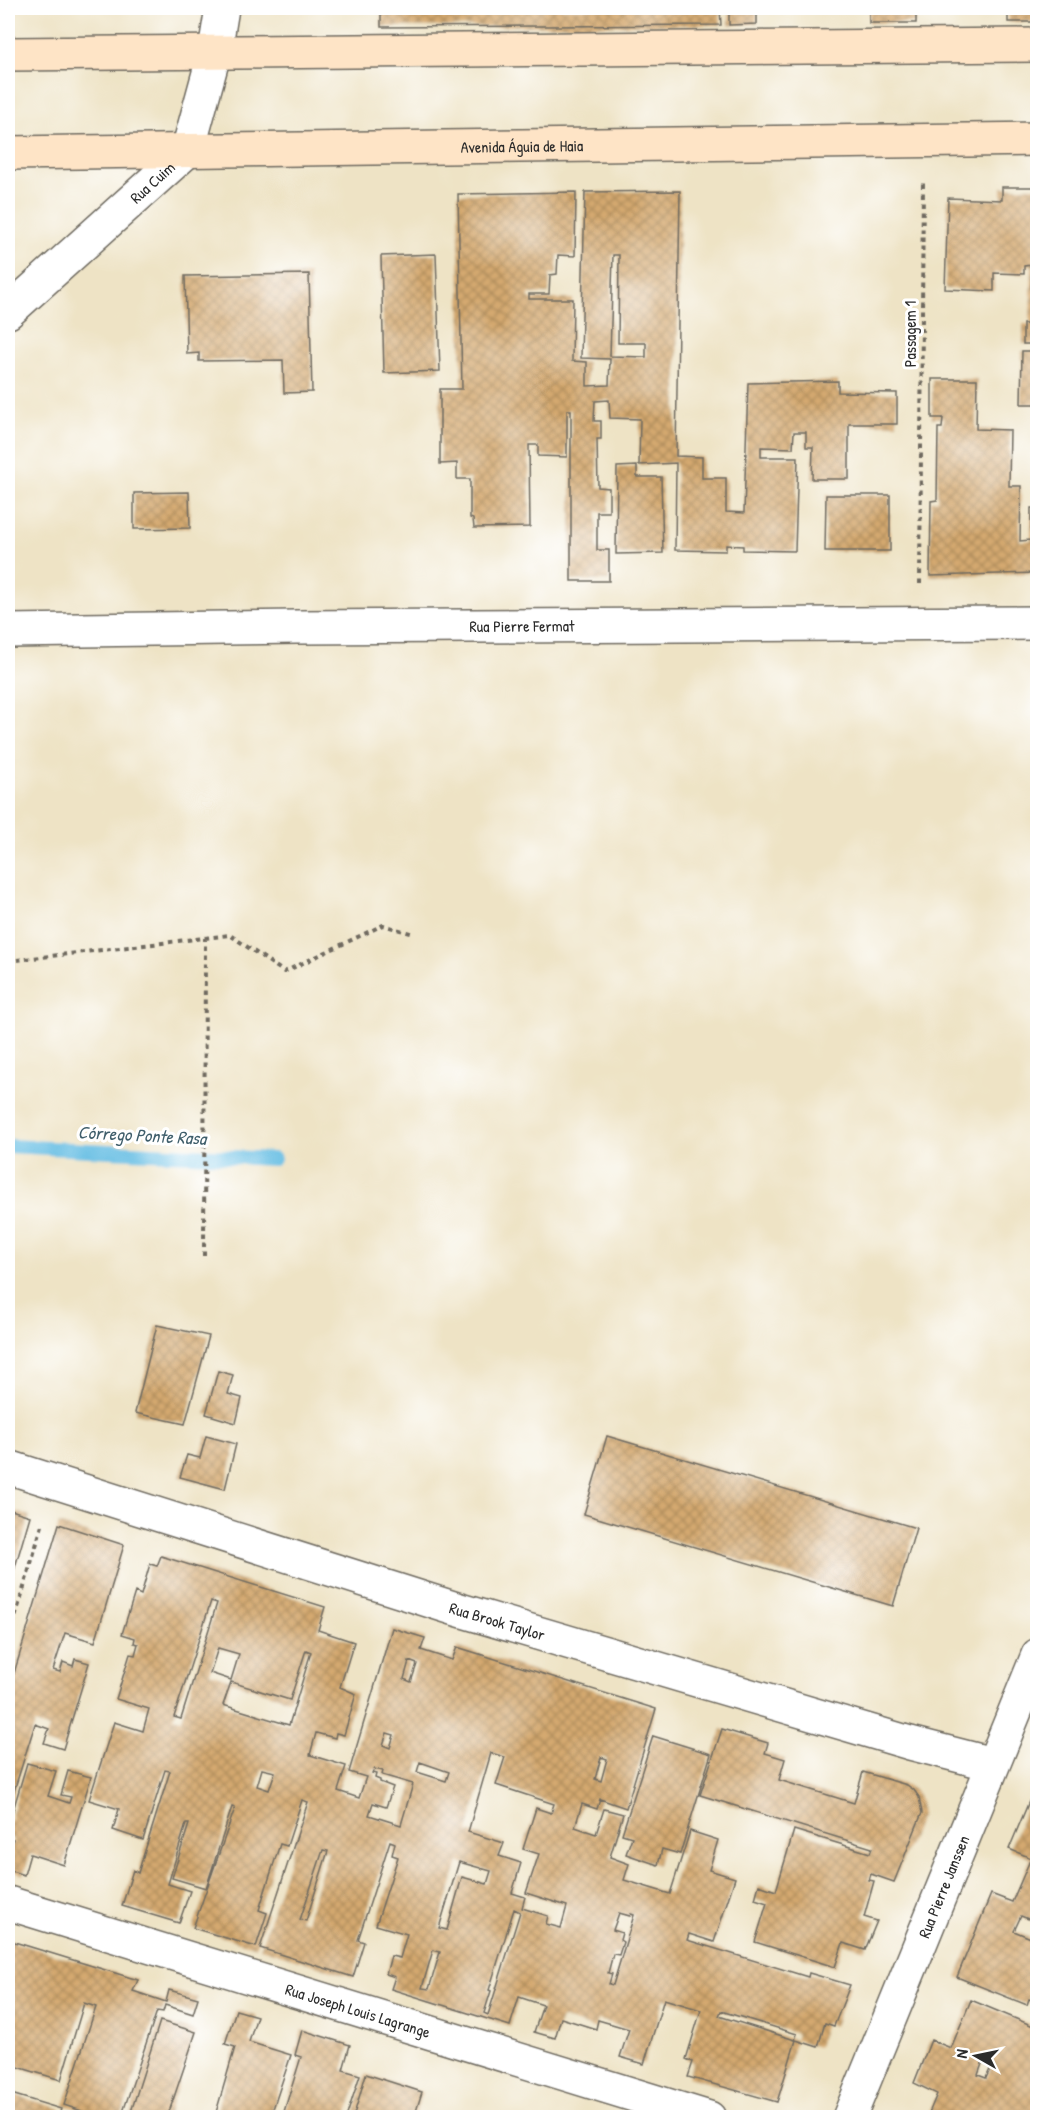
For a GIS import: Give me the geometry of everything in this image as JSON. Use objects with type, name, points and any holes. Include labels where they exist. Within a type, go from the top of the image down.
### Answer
[{"type":"main road","points":[[8,54],[1038,45]]},
{"type":"main road","name":"Avenida Águia de Haia","points":[[8,153],[1038,139]]},
{"type":"street","name":"Rua Cuim","points":[[8,312],[188,150],[215,51],[222,8]]},
{"type":"street","name":"Rua Pierre Fermat","points":[[8,631],[1038,623]]},
{"type":"street","name":"Rua Brook Taylor","points":[[8,1467],[453,1608],[910,1743],[992,1764]]},
{"type":"street","name":"Rua Pierre Janssen","points":[[849,2118],[1038,1655]]},
{"type":"street","name":"Rua Joseph Louis Lagrange","points":[[8,1903],[709,2118]]},
{"type":"path","name":"Passagem 1","points":[[920,623],[923,141]]},
{"type":"path","points":[[8,961],[230,935],[284,972],[383,924],[414,934]]},
{"type":"path","points":[[204,1256],[205,938]]},
{"type":"path","points":[[8,1642],[55,1482]]},
{"type":"building","points":[[381,8],[720,8],[721,25],[381,27]]},
{"type":"building","points":[[729,8],[757,8],[757,24],[729,25]]},
{"type":"building","points":[[869,8],[916,8],[916,23],[869,23]]},
{"type":"building","points":[[1008,8],[1038,8],[1038,22],[1008,22]]},
{"type":"building","points":[[1002,187],[1038,187],[1038,344],[1023,344],[1023,324],[1030,324],[1032,265],[1024,266],[1024,274],[994,273],[994,291],[945,289],[948,198],[1002,200]]},
{"type":"building","points":[[680,191],[676,456],[702,457],[702,478],[726,478],[726,512],[744,513],[748,383],[838,381],[838,392],[897,393],[897,424],[849,424],[849,479],[812,479],[813,447],[806,447],[806,432],[794,432],[793,448],[761,447],[761,457],[798,457],[795,551],[743,550],[743,546],[726,545],[726,551],[675,550],[676,463],[639,465],[640,419],[610,418],[609,400],[595,401],[594,421],[601,421],[601,439],[597,439],[598,487],[609,488],[609,512],[597,512],[597,550],[609,550],[609,581],[571,581],[571,410],[567,410],[567,457],[538,456],[538,445],[529,445],[530,527],[474,528],[473,519],[470,518],[470,479],[457,479],[457,463],[440,464],[440,389],[462,389],[458,194],[576,192],[575,256],[558,255],[557,274],[550,275],[549,294],[529,294],[529,299],[573,299],[572,361],[587,362],[587,386],[609,385],[610,359],[581,358],[585,192]],"holes":[[[613,255],[619,255],[618,343],[646,343],[646,357],[610,356]]]},
{"type":"building","points":[[436,254],[440,371],[384,373],[381,256]]},
{"type":"building","points":[[309,274],[312,392],[284,393],[283,360],[199,361],[199,353],[187,354],[185,276]]},
{"type":"building","points":[[1022,351],[1038,351],[1038,404],[1021,404]]},
{"type":"building","points":[[932,379],[977,379],[976,429],[1010,430],[1009,486],[1021,486],[1020,541],[1031,540],[1031,508],[1038,508],[1038,573],[930,576],[931,501],[937,500],[938,428],[942,428],[943,418],[932,418]]},
{"type":"building","points":[[637,466],[637,477],[661,477],[663,553],[616,554],[617,467]]},
{"type":"building","points":[[189,492],[190,528],[134,529],[134,493]]},
{"type":"building","points":[[826,495],[890,495],[890,551],[825,551]]},
{"type":"building","points":[[157,1325],[209,1336],[185,1424],[135,1413]]},
{"type":"building","points":[[218,1371],[233,1375],[228,1394],[242,1398],[236,1423],[206,1414]]},
{"type":"building","points":[[206,1436],[236,1444],[225,1489],[180,1477],[187,1455],[200,1458]]},
{"type":"building","points":[[607,1436],[916,1528],[893,1606],[584,1514]]},
{"type":"building","points":[[8,1509],[30,1516],[8,1591]]},
{"type":"building","points":[[59,1524],[124,1545],[95,1642],[65,1633],[53,1670],[60,1672],[63,1662],[73,1666],[75,1659],[89,1663],[63,1749],[44,1743],[49,1729],[35,1724],[8,1810],[8,1693]]},
{"type":"building","points":[[161,1556],[325,1607],[318,1630],[354,1642],[340,1687],[356,1694],[344,1735],[336,1733],[335,1738],[316,1733],[310,1755],[346,1766],[338,1791],[359,1798],[366,1777],[349,1772],[392,1628],[425,1638],[421,1650],[452,1660],[457,1647],[656,1709],[626,1808],[600,1799],[597,1809],[582,1804],[575,1827],[596,1834],[604,1809],[623,1814],[610,1857],[629,1864],[624,1880],[670,1894],[690,1831],[718,1840],[709,1870],[735,1878],[714,1942],[689,1934],[687,1940],[808,1977],[809,1973],[850,1985],[834,2026],[825,2023],[818,2047],[796,2040],[777,2102],[688,2077],[693,2062],[686,2059],[701,2010],[664,1999],[644,2064],[620,2057],[629,2029],[598,2020],[596,2029],[561,2018],[555,2038],[534,2032],[543,2005],[519,1997],[510,2026],[391,1989],[395,1977],[386,1974],[391,1956],[400,1958],[407,1934],[376,1925],[398,1857],[392,1855],[395,1843],[390,1841],[358,1940],[364,1942],[353,1977],[260,1948],[308,1802],[302,1800],[287,1846],[280,1844],[259,1910],[267,1913],[256,1947],[193,1928],[235,1808],[232,1807],[206,1888],[172,1878],[189,1824],[186,1824],[168,1884],[190,1891],[179,1923],[122,1906],[133,1870],[138,1873],[170,1771],[165,1770],[143,1840],[113,1830],[119,1809],[89,1800],[114,1722],[143,1731],[149,1709],[116,1699],[130,1654],[135,1655],[138,1644],[134,1643],[135,1638],[122,1634],[135,1592],[141,1595],[150,1564],[157,1566]],"holes":[[[211,1601],[217,1603],[181,1719],[174,1717]],[[218,1648],[239,1654],[231,1680],[210,1673]],[[306,1650],[311,1652],[289,1725],[223,1705],[231,1682],[290,1700]],[[409,1661],[417,1664],[411,1682],[404,1679]],[[387,1733],[394,1735],[390,1748],[383,1745]],[[491,1753],[505,1757],[496,1785],[554,1804],[551,1813],[536,1808],[523,1849],[539,1854],[526,1893],[567,1906],[561,1928],[546,1924],[548,1916],[522,1908],[525,1897],[512,1893],[521,1863],[499,1856],[504,1843],[468,1832]],[[601,1757],[607,1759],[601,1781],[595,1779]],[[420,1762],[449,1772],[446,1781],[417,1772]],[[262,1769],[275,1772],[269,1790],[257,1786]],[[374,1769],[383,1771],[382,1775],[413,1784],[401,1825],[369,1815],[373,1803],[386,1807],[393,1787],[375,1778],[376,1774],[372,1773]],[[323,1850],[328,1851],[306,1921],[300,1920]],[[459,1862],[491,1871],[487,1884],[462,1877],[447,1930],[439,1928]],[[514,1909],[520,1912],[488,2015],[484,2013],[491,1991],[489,1990]],[[619,1913],[634,1915],[613,1985],[609,1984],[612,1974],[608,1973],[613,1954],[619,1955],[623,1942],[620,1940],[622,1933],[613,1930]],[[433,1950],[440,1952],[429,1989],[422,1988]],[[721,2011],[797,2034],[795,2040],[719,2016]]]},
{"type":"building","points":[[722,1729],[768,1743],[765,1753],[785,1759],[779,1780],[854,1803],[863,1772],[907,1785],[919,1797],[922,1813],[894,1882],[871,1874],[869,1880],[874,1881],[864,1917],[877,1921],[865,1950],[843,1943],[835,1967],[755,1942],[767,1903],[755,1899],[759,1885],[776,1891],[794,1830],[870,1853],[872,1848],[700,1795]]},
{"type":"building","points":[[653,1736],[711,1754],[680,1854],[662,1849],[658,1865],[626,1854],[632,1837],[622,1834]]},
{"type":"building","points":[[27,1763],[56,1771],[48,1796],[69,1803],[71,1797],[61,1795],[68,1771],[91,1777],[64,1865],[30,1854],[24,1875],[8,1870],[8,1854],[13,1839],[8,1837],[8,1827]]},
{"type":"building","points":[[1038,1780],[1038,1923],[1021,1916],[1014,1931],[1038,1941],[1038,2002],[1029,1999],[1027,2005],[957,1977],[991,1894],[1012,1902],[1031,1858],[1009,1849]]},
{"type":"building","points":[[8,1940],[138,1980],[133,1991],[166,2002],[169,1990],[198,1998],[193,2014],[165,2005],[163,2012],[157,2011],[121,2118],[102,2118],[64,2105],[96,2007],[84,2003],[61,2080],[8,2064]]},
{"type":"building","points":[[971,2000],[1038,2028],[1038,2118],[940,2118],[929,2113],[937,2094],[914,2083],[931,2040],[951,2048]],"holes":[[[983,2061],[992,2065],[986,2078],[978,2075]]]},
{"type":"building","points":[[236,2010],[257,2016],[249,2042],[291,2055],[270,2118],[215,2116],[235,2047],[225,2044]]},
{"type":"building","points":[[160,2021],[196,2032],[167,2118],[129,2118]]},
{"type":"building","points":[[302,2030],[350,2045],[343,2070],[360,2075],[346,2118],[282,2118],[301,2057],[295,2055]]},
{"type":"building","points":[[366,2074],[422,2092],[414,2118],[353,2118]]},
{"type":"building","points":[[8,2093],[61,2109],[58,2118],[8,2118]]},
{"type":"waterway","name":"Córrego Ponte Rasa","points":[[8,1146],[274,1159]]}]
